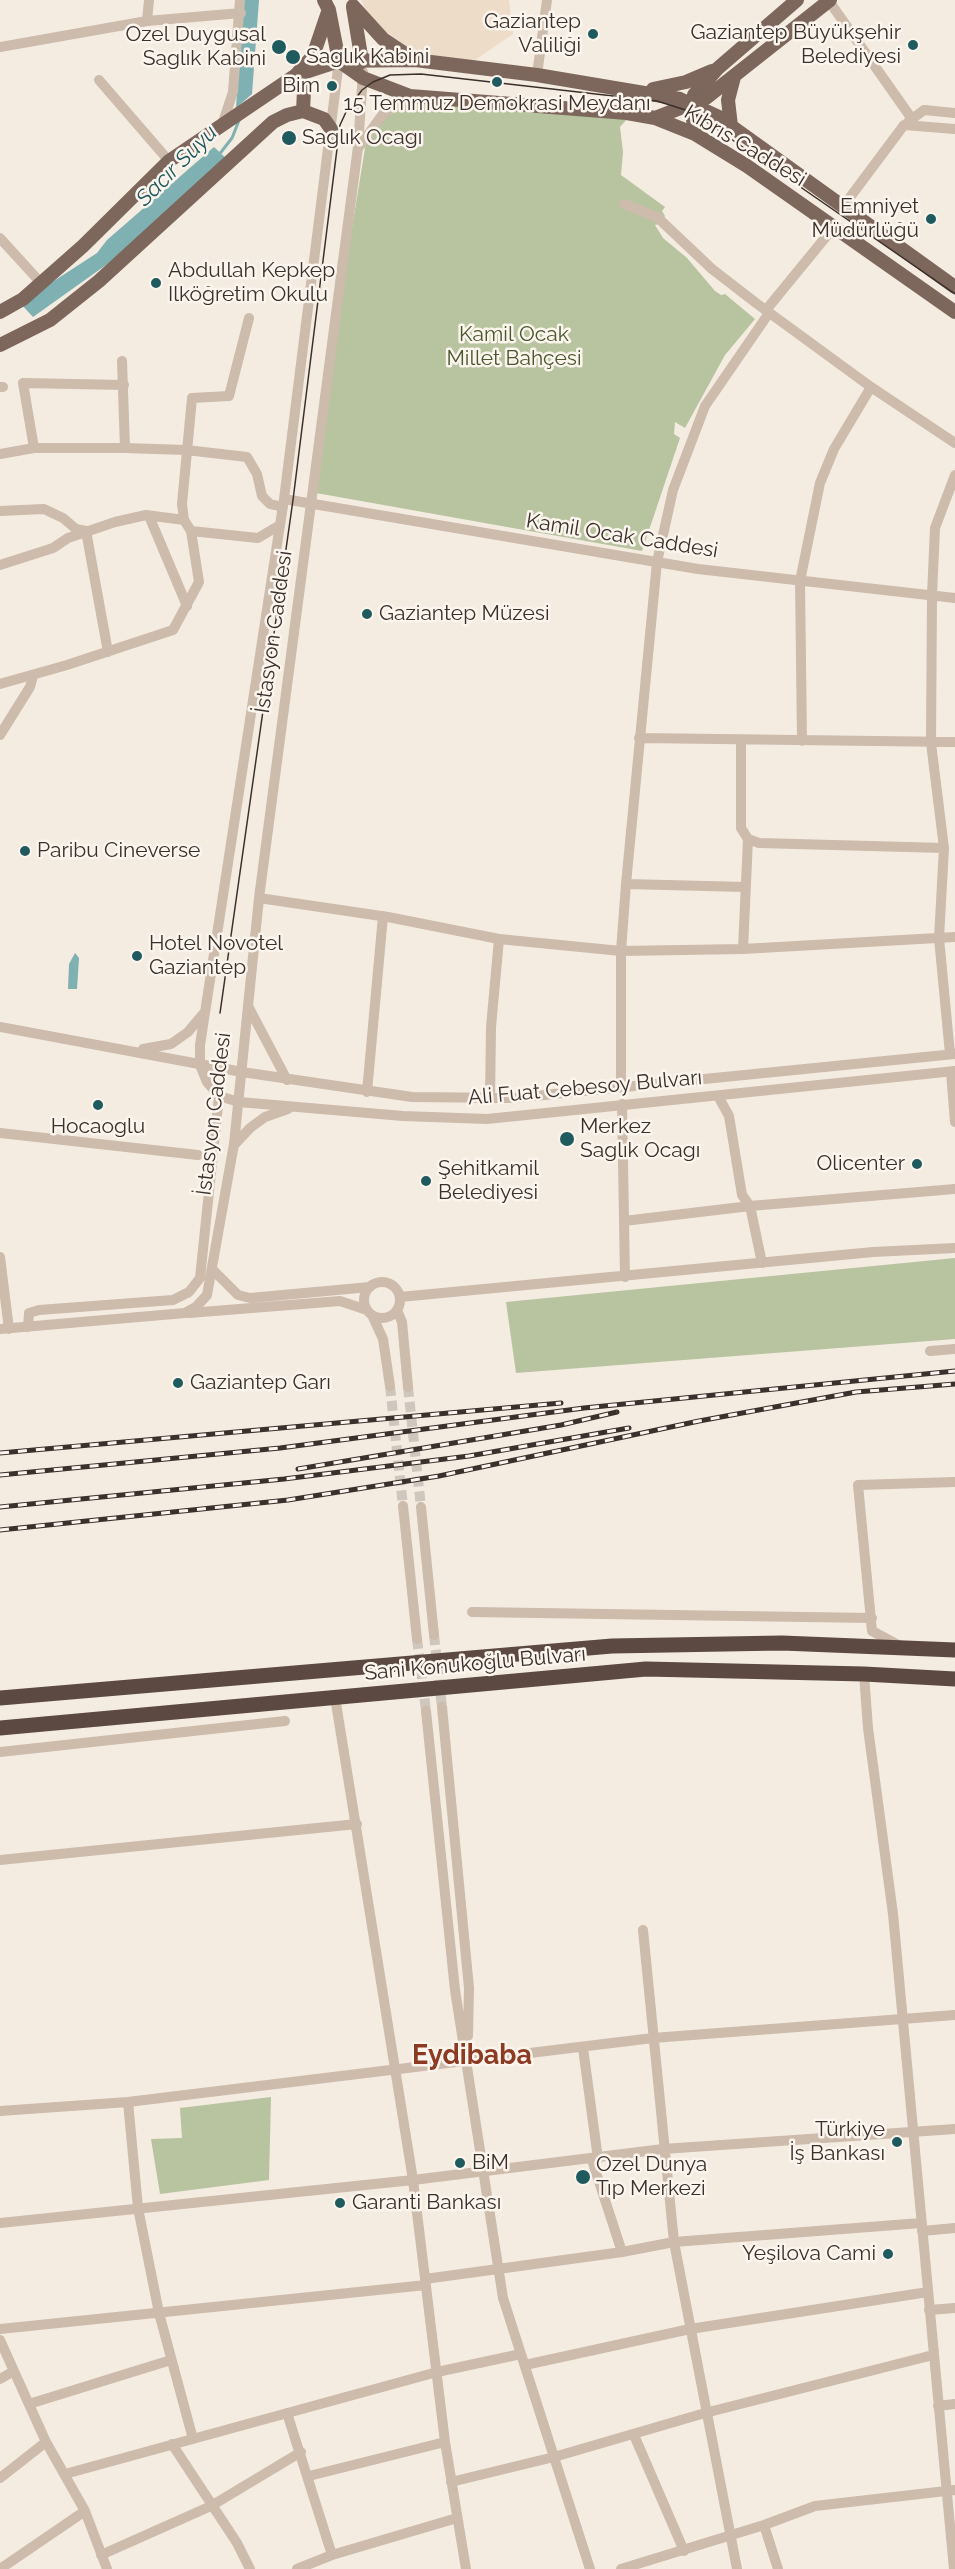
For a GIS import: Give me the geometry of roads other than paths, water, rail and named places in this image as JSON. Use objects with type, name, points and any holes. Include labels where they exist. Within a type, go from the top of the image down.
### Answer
[{"type":"highway","name":"Sani Konukoğlu Bulvarı","points":[[0,1698],[612,1646],[782,1643],[955,1650]]},
{"type":"highway","name":"Sani Konukoğlu Bulvarı","points":[[0,1728],[646,1669],[864,1674],[955,1679]]},
{"type":"main road","points":[[695,134],[694,95],[717,69],[797,0]]},
{"type":"main road","points":[[655,118],[706,98],[829,0]]},
{"type":"main road","points":[[351,3],[383,39],[415,60]]},
{"type":"main road","name":"İstasyon Caddesi","points":[[351,3],[362,62]]},
{"type":"main road","points":[[326,5],[339,62]]},
{"type":"main road","points":[[0,312],[23,298],[83,246],[169,161],[296,75],[313,56],[326,5]]},
{"type":"main road","points":[[296,75],[339,62],[415,60],[537,75],[668,95],[693,104],[731,126],[842,208],[955,287]]},
{"type":"main road","name":"Kıbrıs Caddesi","points":[[339,62],[363,78],[410,96],[627,113],[655,118],[695,134],[747,166],[955,312]]},
{"type":"main road","points":[[636,91],[670,86],[717,69]]},
{"type":"main road","points":[[296,75],[304,90],[303,111]]},
{"type":"main road","points":[[731,126],[728,100],[734,77]]},
{"type":"main road","points":[[0,345],[50,320],[99,281],[273,122],[303,111],[324,119],[332,129]]},
{"type":"street","points":[[147,21],[149,0]]},
{"type":"street","points":[[222,125],[233,92],[241,14],[240,0]]},
{"type":"street","points":[[537,75],[547,0]]},
{"type":"street","points":[[829,0],[911,123],[955,129]]},
{"type":"street","points":[[0,47],[147,21],[241,14]]},
{"type":"street","name":"İstasyon Caddesi","points":[[219,1096],[207,1082],[200,1065],[280,525],[339,62]]},
{"type":"street","name":"İstasyon Caddesi","points":[[185,1313],[196,1307],[207,1296],[234,1144],[259,898],[358,147],[362,62]]},
{"type":"street","points":[[99,80],[169,161]]},
{"type":"street","points":[[358,147],[383,114],[410,96]]},
{"type":"street","points":[[842,208],[924,110],[955,113]]},
{"type":"street","points":[[624,204],[657,217],[712,269],[871,387],[955,443]]},
{"type":"street","points":[[621,1088],[621,951],[626,884],[657,562],[673,490],[705,406],[768,311],[834,227]]},
{"type":"street","points":[[0,238],[41,283]]},
{"type":"street","points":[[0,684],[33,676],[173,630],[199,582],[191,531],[184,520],[182,504],[192,398],[229,396],[249,318]]},
{"type":"street","points":[[122,361],[125,448]]},
{"type":"street","points":[[34,448],[23,383],[124,385]]},
{"type":"street","points":[[802,741],[800,581],[820,483],[834,449],[871,387]]},
{"type":"street","points":[[0,454],[34,448],[125,448],[186,450],[247,457],[257,474],[262,496],[270,504],[283,503]]},
{"type":"street","points":[[0,1027],[287,1080],[412,1098],[490,1099],[953,1054],[939,938],[944,848],[931,743],[935,528],[955,475]]},
{"type":"street","name":"Kamil Ocak Caddesi","points":[[283,503],[313,502],[657,562],[955,598]]},
{"type":"street","points":[[0,510],[44,508],[63,518],[76,529],[86,531]]},
{"type":"street","points":[[0,565],[53,548],[86,531],[115,522],[149,516],[184,520]]},
{"type":"street","points":[[149,516],[187,606]]},
{"type":"street","points":[[191,531],[258,538],[280,525]]},
{"type":"street","points":[[86,531],[108,652]]},
{"type":"street","points":[[0,735],[30,687],[33,676]]},
{"type":"street","points":[[639,738],[955,742]]},
{"type":"street","points":[[741,740],[741,828],[748,839],[743,949]]},
{"type":"street","points":[[748,839],[759,843],[944,848]]},
{"type":"street","points":[[626,884],[746,886]]},
{"type":"street","points":[[259,898],[383,916],[499,939],[621,951],[743,949],[955,937]]},
{"type":"street","points":[[367,1092],[383,916]]},
{"type":"street","points":[[490,1099],[491,1027],[499,939]]},
{"type":"street","points":[[247,1005],[287,1080]]},
{"type":"street","points":[[130,1050],[154,1049],[171,1044],[188,1032],[207,1007]]},
{"type":"street","points":[[953,1072],[955,1122]]},
{"type":"street","name":"Ali Fuat Cebesoy Bulvarı","points":[[219,1096],[239,1102],[294,1107],[403,1116],[487,1119],[953,1072]]},
{"type":"street","points":[[28,1327],[29,1313],[39,1310],[172,1300],[189,1292],[200,1278],[219,1096]]},
{"type":"street","points":[[718,1096],[729,1116],[742,1195],[750,1206],[762,1263]]},
{"type":"street","points":[[622,1104],[625,1277]]},
{"type":"street","points":[[234,1144],[250,1128],[265,1118],[294,1107]]},
{"type":"street","points":[[0,1133],[198,1155]]},
{"type":"street","points":[[624,1221],[750,1206],[955,1189]]},
{"type":"street","points":[[400,1297],[873,1252],[955,1248]]},
{"type":"street","points":[[0,1257],[4,1329],[340,1301],[357,1304],[370,1312],[388,1317],[397,1310]]},
{"type":"street","points":[[212,1269],[238,1296],[250,1298],[370,1287],[386,1282],[396,1288],[400,1297],[397,1310],[402,1322],[408,1387]]},
{"type":"street","points":[[370,1287],[364,1297],[383,1339],[390,1386]]},
{"type":"street","points":[[930,1351],[955,1349]]},
{"type":"street","points":[[903,1648],[872,1631],[858,1485],[955,1482]]},
{"type":"street","points":[[403,1506],[417,1639]]},
{"type":"street","points":[[421,1507],[435,1635]]},
{"type":"street","points":[[472,1612],[872,1618]]},
{"type":"street","points":[[864,1674],[903,2017],[938,2406],[950,2491],[954,2569]]},
{"type":"street","points":[[336,1697],[413,2180],[445,2442],[466,2569]]},
{"type":"street","points":[[442,1707],[469,1988],[468,2060]]},
{"type":"street","points":[[426,1711],[455,1990],[468,2060],[482,2172],[503,2298],[590,2569]]},
{"type":"street","points":[[0,1752],[285,1721]]},
{"type":"street","points":[[0,1860],[357,1824]]},
{"type":"street","points":[[643,1930],[674,2242],[705,2413],[737,2569]]},
{"type":"street","points":[[0,2111],[128,2102],[653,2038],[955,2014]]},
{"type":"street","points":[[583,2048],[595,2160],[622,2252]]},
{"type":"street","points":[[128,2102],[138,2208],[159,2313],[193,2439]]},
{"type":"street","points":[[0,2223],[595,2160],[663,2149],[955,2129]]},
{"type":"street","points":[[0,2329],[426,2282],[674,2242],[922,2227],[955,2228]]},
{"type":"street","points":[[65,2474],[437,2372],[928,2292]]},
{"type":"street","points":[[929,2310],[955,2308]]},
{"type":"street","points":[[0,2340],[46,2442],[85,2511],[107,2569]]},
{"type":"street","points":[[452,2482],[554,2457],[705,2413],[933,2355]]},
{"type":"street","points":[[29,2404],[171,2360]]},
{"type":"street","points":[[0,2379],[14,2370]]},
{"type":"street","points":[[938,2406],[955,2404]]},
{"type":"street","points":[[287,2413],[309,2476],[332,2555]]},
{"type":"street","points":[[634,2435],[684,2551]]},
{"type":"street","points":[[0,2478],[46,2442]]},
{"type":"street","points":[[309,2476],[445,2442]]},
{"type":"street","points":[[172,2444],[237,2543],[250,2569]]},
{"type":"street","points":[[101,2555],[211,2506],[301,2452]]},
{"type":"street","points":[[621,2569],[684,2551],[815,2506],[950,2491]]},
{"type":"street","points":[[0,2569],[85,2511]]},
{"type":"street","points":[[297,2569],[332,2555],[457,2518]]},
{"type":"street","points":[[764,2525],[778,2569]]},
{"type":"water","points":[[243,0],[259,0],[252,94],[236,108]]},
{"type":"water","points":[[214,147],[229,161],[106,265],[33,317],[20,303],[97,253],[107,240]]},
{"type":"water","points":[[75,953],[79,958],[77,989],[68,989],[69,964]]},
{"type":"waterway","name":"Sacır Suyu","points":[[218,156],[232,138],[240,118]]},
{"type":"tunnel","points":[[390,1386],[403,1506]]},
{"type":"tunnel","points":[[408,1387],[421,1507]]},
{"type":"tunnel","points":[[434,1635],[442,1707]]},
{"type":"tunnel","points":[[417,1639],[426,1711]]},
{"type":"tram line","points":[[220,1013],[293,500],[340,125],[346,112],[362,90],[373,82],[390,75],[421,74],[657,101],[692,112],[955,294]]},
{"type":"railway","points":[[0,1475],[280,1448],[584,1408],[955,1371]]},
{"type":"railway","points":[[0,1530],[288,1500],[439,1476],[699,1421],[856,1392],[955,1384]]},
{"type":"railway","points":[[0,1453],[561,1403]]},
{"type":"railway","points":[[298,1469],[561,1425],[617,1412]]},
{"type":"railway","points":[[0,1507],[284,1479],[469,1456],[629,1428]]},
{"type":"place","name":"Gaziantep Valiliği","points":[[593,34]]},
{"type":"place","name":"Gaziantep Büyükşehir Belediyesi","points":[[913,45]]},
{"type":"place","name":"Ozel Duygusal Saglık Kabini","points":[[279,47]]},
{"type":"place","name":"Saglık Kabini","points":[[293,57]]},
{"type":"place","name":"15 Temmuz Demokrasi Meydanı","points":[[497,82]]},
{"type":"place","name":"Bim","points":[[332,86]]},
{"type":"place","name":"Saglık Ocagı","points":[[289,138]]},
{"type":"place","name":"Emniyet Müdürlüğü","points":[[931,219]]},
{"type":"place","name":"Abdullah Kepkep Ilköğretim Okulu","points":[[156,283]]},
{"type":"place","name":"Gaziantep Müzesi","points":[[367,614]]},
{"type":"place","name":"Paribu Cineverse","points":[[25,851]]},
{"type":"place","name":"Hotel Novotel Gaziantep","points":[[137,956]]},
{"type":"place","name":"Hocaoglu","points":[[98,1105]]},
{"type":"place","name":"Merkez Saglık Ocagı","points":[[567,1139]]},
{"type":"place","name":"Olicenter","points":[[917,1164]]},
{"type":"place","name":"Şehitkamil Belediyesi","points":[[426,1181]]},
{"type":"place","name":"Gaziantep Garı","points":[[178,1383]]},
{"type":"place","name":"Türkiye İş Bankası","points":[[897,2142]]},
{"type":"place","name":"BiM","points":[[460,2163]]},
{"type":"place","name":"Ozel Dunya Tıp Merkezi","points":[[583,2177]]},
{"type":"place","name":"Garanti Bankası","points":[[340,2203]]},
{"type":"place","name":"Yeşilova Cami","points":[[888,2254]]},
{"type":"district","name":"Eydibaba","points":[[472,2056]]},
{"type":"park label","name":"Kamil Ocak Millet Bahçesi","points":[[514,347]]}]
